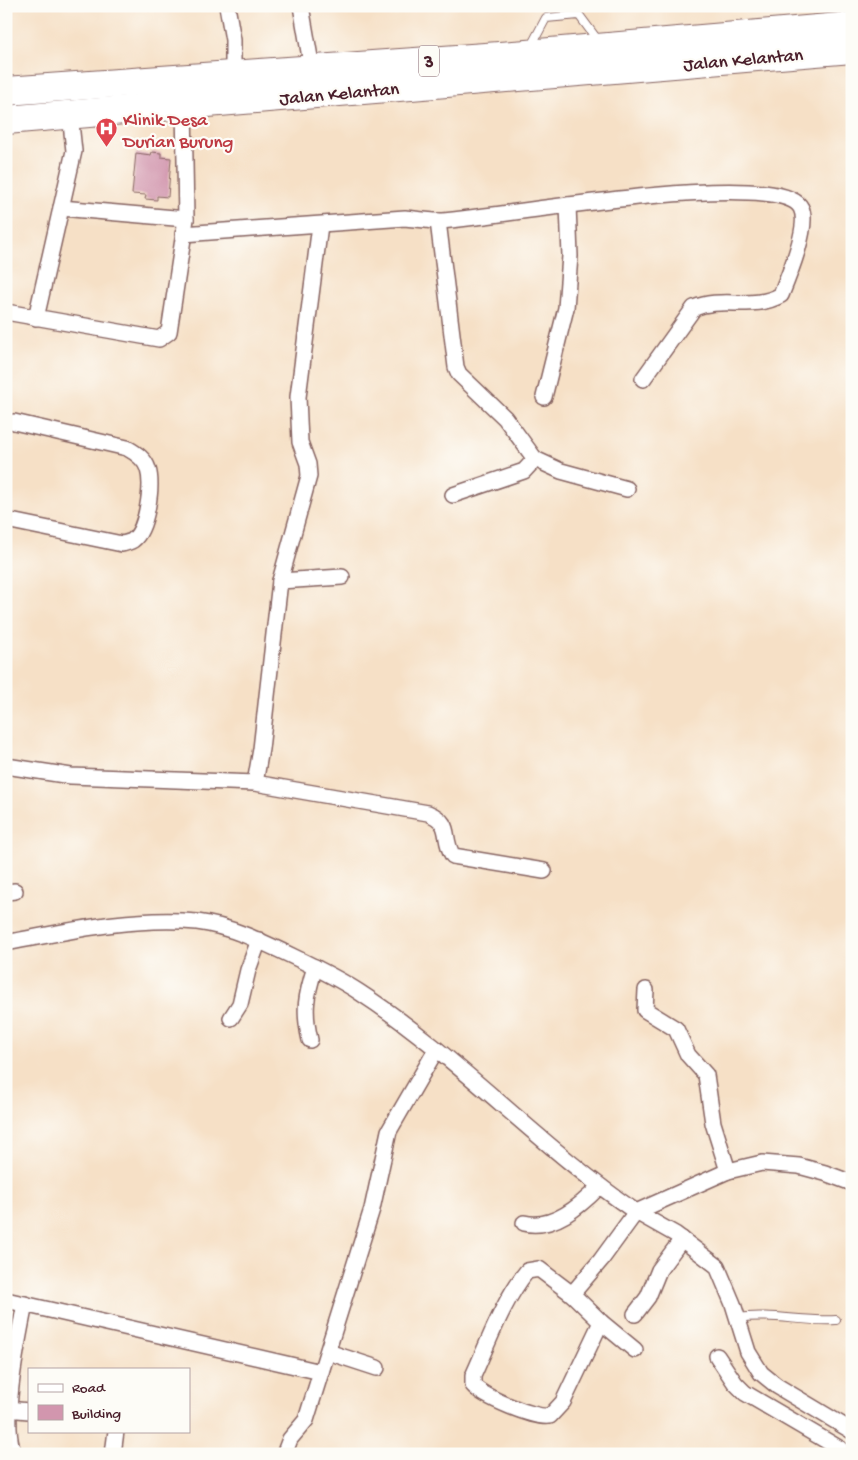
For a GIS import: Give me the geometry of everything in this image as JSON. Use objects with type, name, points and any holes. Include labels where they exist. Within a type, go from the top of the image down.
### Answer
[{"type":"highway","name":"Jalan Kelantan","points":[[6,91],[527,54],[852,26]]},
{"type":"highway","name":"Jalan Kelantan","points":[[6,120],[852,49]]},
{"type":"street","points":[[227,6],[233,40],[233,75]]},
{"type":"street","points":[[302,6],[312,69]]},
{"type":"street","points":[[6,312],[158,339],[163,338],[169,332],[186,219],[184,105]]},
{"type":"street","points":[[36,318],[74,151],[70,114]]},
{"type":"street","points":[[184,234],[405,218],[438,221],[623,197],[744,192],[786,196],[795,200],[802,209],[803,225],[780,296],[758,304],[703,304],[694,308],[643,379]]},
{"type":"street","points":[[544,397],[566,308],[570,256],[568,204]]},
{"type":"street","points":[[61,208],[186,219]]},
{"type":"street","points":[[438,221],[456,367],[459,374],[505,418],[535,459],[561,471],[627,490]]},
{"type":"street","points":[[255,782],[261,749],[280,581],[309,476],[300,442],[298,397],[320,225]]},
{"type":"street","points":[[6,520],[122,544],[133,541],[140,532],[151,491],[148,469],[139,455],[127,448],[14,422]]},
{"type":"street","points":[[453,495],[524,471],[535,459]]},
{"type":"street","points":[[280,581],[342,577]]},
{"type":"street","points":[[6,766],[71,776],[255,782],[428,813],[439,818],[446,826],[449,850],[453,856],[544,871]]},
{"type":"street","points":[[6,943],[93,926],[168,920],[199,923],[259,940],[315,967],[358,991],[436,1050],[599,1187],[636,1212],[682,1239],[717,1266],[748,1352],[745,1393],[812,1430],[849,1454]]},
{"type":"street","points":[[231,1018],[240,1004],[248,970],[259,940]]},
{"type":"street","points":[[310,1040],[305,1018],[305,1005],[315,967]]},
{"type":"street","points":[[646,990],[645,1010],[676,1029],[688,1055],[706,1075],[714,1123],[728,1171]]},
{"type":"street","points":[[284,1452],[290,1439],[306,1420],[372,1209],[389,1130],[436,1050]]},
{"type":"street","points":[[572,1294],[602,1260],[636,1212],[728,1171],[762,1163],[780,1164],[825,1173],[852,1184]]},
{"type":"street","points":[[524,1223],[534,1226],[551,1221],[580,1204],[599,1187]]},
{"type":"street","points":[[636,1314],[648,1297],[659,1270],[682,1239]]},
{"type":"street","points":[[601,1322],[562,1402],[550,1416],[539,1417],[476,1388],[472,1381],[519,1281],[528,1271],[540,1269],[572,1294],[601,1322],[636,1350]]},
{"type":"street","points":[[6,1300],[321,1372]]},
{"type":"street","points":[[12,1453],[9,1443],[8,1393],[25,1304]]},
{"type":"street","points":[[328,1352],[377,1368]]},
{"type":"street","points":[[717,1356],[746,1376],[778,1386],[852,1432]]},
{"type":"street","points":[[7,1409],[28,1411]]},
{"type":"street","points":[[113,1454],[116,1432]]},
{"type":"lane","points":[[737,1318],[765,1315],[805,1320],[836,1320]]},
{"type":"building","points":[[152,152],[161,153],[161,157],[171,158],[168,197],[157,196],[157,200],[145,199],[146,195],[132,194],[136,153],[151,155]]},
{"type":"place","name":"Klinik Desa Durian Burung","points":[[107,148]]}]
